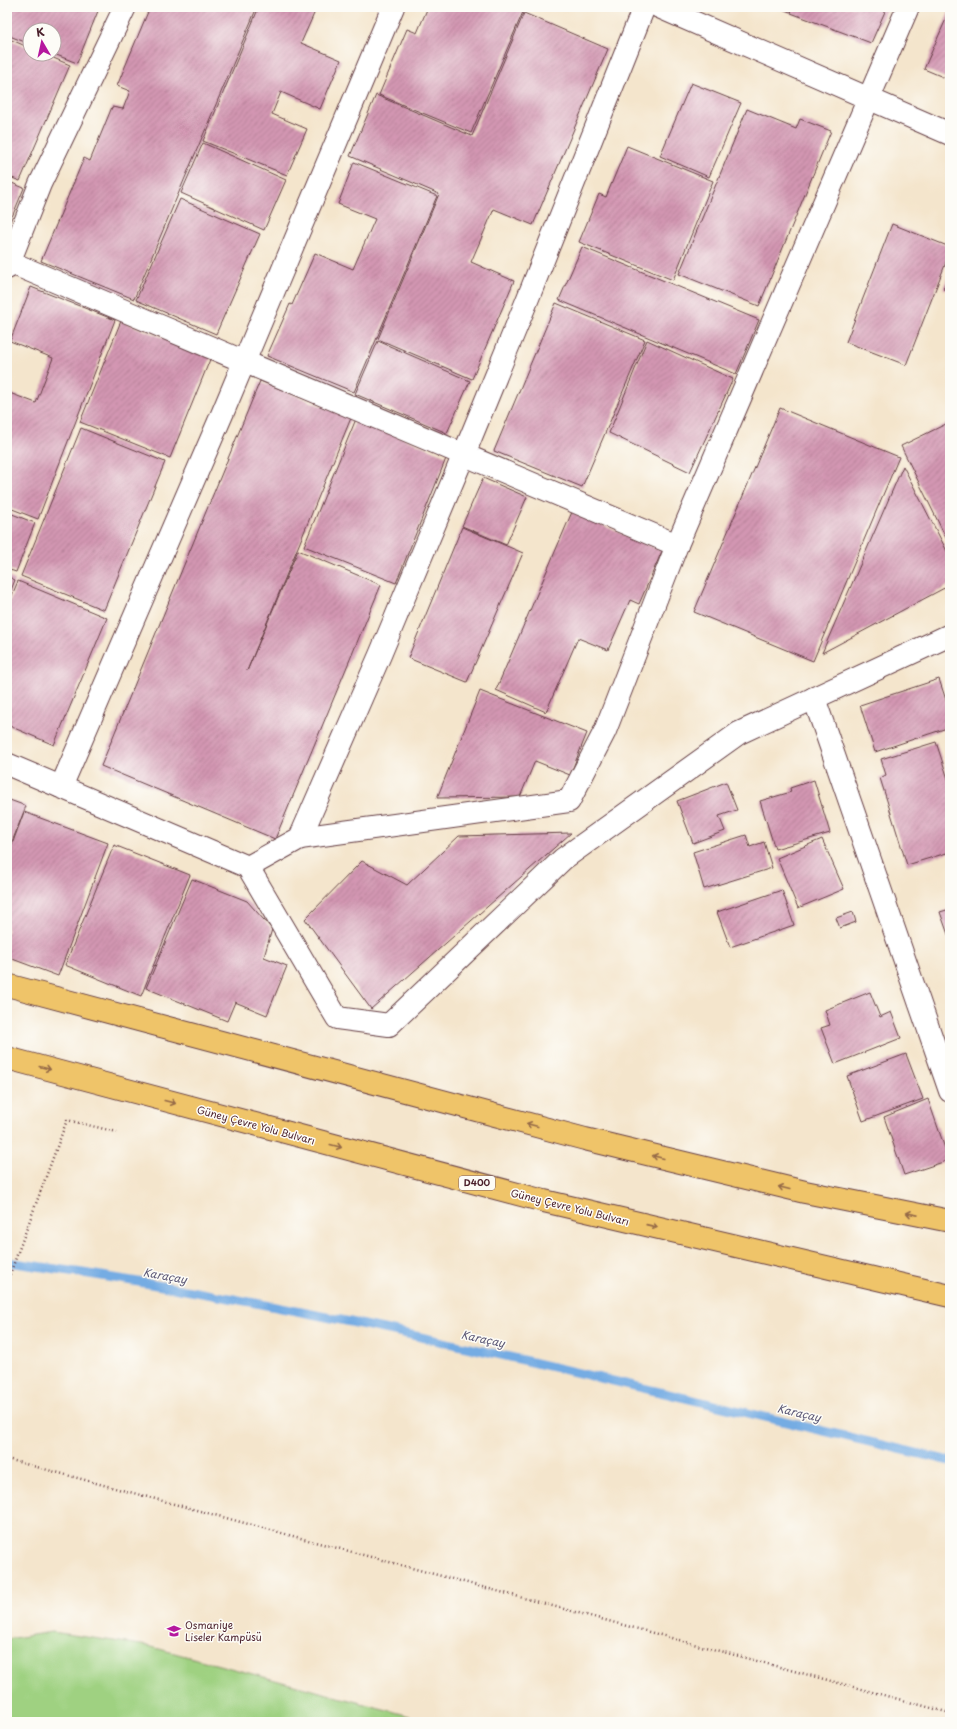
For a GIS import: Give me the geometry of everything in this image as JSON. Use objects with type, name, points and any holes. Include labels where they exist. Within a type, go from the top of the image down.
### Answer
[{"type":"highway","points":[[7,985],[585,1139],[805,1192],[950,1221]]},
{"type":"highway","name":"Güney Çevre Yolu Bulvarı","points":[[7,1058],[544,1201],[950,1296]]},
{"type":"street","points":[[125,7],[40,184],[8,264],[245,360],[677,545]]},
{"type":"street","points":[[61,787],[245,360],[393,7]]},
{"type":"street","points":[[300,838],[380,655],[464,454],[644,7]]},
{"type":"street","points":[[659,7],[950,134]]},
{"type":"street","points":[[248,867],[300,838],[569,801],[605,731],[677,545],[908,7]]},
{"type":"street","points":[[7,764],[248,867],[337,1018],[389,1025],[563,859],[739,733],[950,635]]},
{"type":"street","points":[[814,698],[950,1091]]},
{"type":"path","points":[[7,1282],[67,1120],[117,1132]]},
{"type":"path","points":[[7,1459],[950,1713]]},
{"type":"green space","points":[[52,1632],[148,1646],[432,1722],[7,1722],[7,1639]]},
{"type":"building","points":[[7,7],[89,7],[98,11],[77,63],[62,57],[62,22],[22,22],[22,41],[7,35]]},
{"type":"building","points":[[150,7],[257,7],[134,299],[41,261],[84,158],[90,161],[112,107],[123,109],[130,91],[117,86]]},
{"type":"building","points":[[259,7],[317,7],[301,43],[341,60],[320,109],[281,92],[272,114],[307,129],[287,175],[203,141]]},
{"type":"building","points":[[428,7],[514,7],[523,12],[471,133],[379,95],[407,29],[417,33]]},
{"type":"building","points":[[777,7],[792,7],[790,12]]},
{"type":"building","points":[[793,7],[887,7],[871,43],[791,13]]},
{"type":"building","points":[[950,10],[950,80],[924,69]]},
{"type":"building","points":[[524,13],[608,49],[533,225],[494,209],[471,262],[514,281],[472,379],[378,339],[439,194],[350,156],[376,95],[472,136]]},
{"type":"building","points":[[7,38],[22,45],[22,62],[62,62],[70,65],[20,181],[7,176]]},
{"type":"building","points":[[691,83],[741,103],[709,177],[660,156]]},
{"type":"building","points":[[747,109],[796,129],[800,119],[831,131],[759,306],[679,274]]},
{"type":"building","points":[[203,143],[286,180],[264,230],[181,193]]},
{"type":"building","points":[[627,146],[713,181],[673,280],[579,242],[599,194],[606,197]]},
{"type":"building","points":[[354,162],[437,196],[354,392],[267,356],[315,253],[353,269],[375,219],[338,204]]},
{"type":"building","points":[[7,181],[24,188],[7,229]]},
{"type":"building","points":[[180,199],[260,234],[216,334],[136,300]]},
{"type":"building","points":[[892,224],[950,247],[950,252],[906,365],[846,342]]},
{"type":"building","points":[[582,247],[759,320],[736,374],[559,300]]},
{"type":"building","points":[[950,272],[950,291],[943,289]]},
{"type":"building","points":[[31,287],[115,320],[38,519],[7,507],[7,392],[36,403],[53,358],[10,341]]},
{"type":"building","points":[[556,303],[645,340],[582,487],[494,451]]},
{"type":"building","points":[[121,321],[211,357],[170,458],[80,422]]},
{"type":"building","points":[[647,340],[733,379],[690,472],[609,433]]},
{"type":"building","points":[[378,341],[470,381],[447,433],[355,394]]},
{"type":"building","points":[[260,381],[351,418],[247,671],[298,550],[381,585],[275,839],[101,766]]},
{"type":"building","points":[[780,408],[899,457],[813,661],[694,612]]},
{"type":"building","points":[[356,419],[447,456],[396,583],[304,546]]},
{"type":"building","points":[[950,422],[950,546],[901,446]]},
{"type":"building","points":[[81,428],[165,462],[104,610],[21,576]]},
{"type":"building","points":[[903,466],[950,557],[950,585],[822,653]]},
{"type":"building","points":[[483,478],[527,497],[506,545],[462,526]]},
{"type":"building","points":[[7,512],[35,523],[16,572],[7,569]]},
{"type":"building","points":[[572,512],[662,551],[639,604],[630,600],[608,650],[578,638],[546,712],[496,690]]},
{"type":"building","points":[[462,527],[523,553],[467,682],[408,658]]},
{"type":"building","points":[[7,576],[15,580],[7,600]]},
{"type":"building","points":[[18,581],[107,618],[54,745],[7,725],[7,607]]},
{"type":"building","points":[[939,679],[950,712],[950,727],[875,752],[860,705]]},
{"type":"building","points":[[480,691],[587,733],[570,775],[535,761],[520,797],[437,798]]},
{"type":"building","points":[[936,742],[950,785],[950,852],[907,865],[880,778],[886,775],[881,759]]},
{"type":"building","points":[[814,780],[830,833],[775,849],[760,801],[791,792],[790,788]]},
{"type":"building","points":[[726,782],[737,810],[719,816],[725,831],[693,843],[677,801]]},
{"type":"building","points":[[7,799],[26,806],[7,855]]},
{"type":"building","points":[[24,812],[108,843],[58,976],[7,957],[7,858]]},
{"type":"building","points":[[571,833],[371,1009],[305,919],[362,861],[407,885],[459,836]]},
{"type":"building","points":[[746,835],[750,847],[764,842],[772,868],[704,889],[693,852]]},
{"type":"building","points":[[822,839],[844,889],[798,908],[777,858]]},
{"type":"building","points":[[114,845],[190,875],[141,996],[65,965]]},
{"type":"building","points":[[192,879],[247,901],[272,929],[264,957],[287,966],[267,1015],[235,1002],[227,1021],[146,988]]},
{"type":"building","points":[[782,890],[794,925],[730,947],[717,912]]},
{"type":"building","points":[[950,909],[950,940],[940,912]]},
{"type":"building","points":[[853,912],[856,922],[840,928],[836,918]]},
{"type":"building","points":[[870,992],[880,1017],[891,1012],[901,1038],[835,1064],[821,1028],[830,1025],[825,1010]]},
{"type":"building","points":[[906,1054],[923,1099],[863,1121],[847,1076]]},
{"type":"building","points":[[928,1099],[949,1160],[904,1175],[884,1117]]},
{"type":"waterway","name":"Karaçay","points":[[7,1262],[126,1280],[245,1301],[363,1325],[598,1377],[950,1461]]},
{"type":"place","name":"Osmaniye Liseler Kampüsü","points":[[174,1631]]}]
